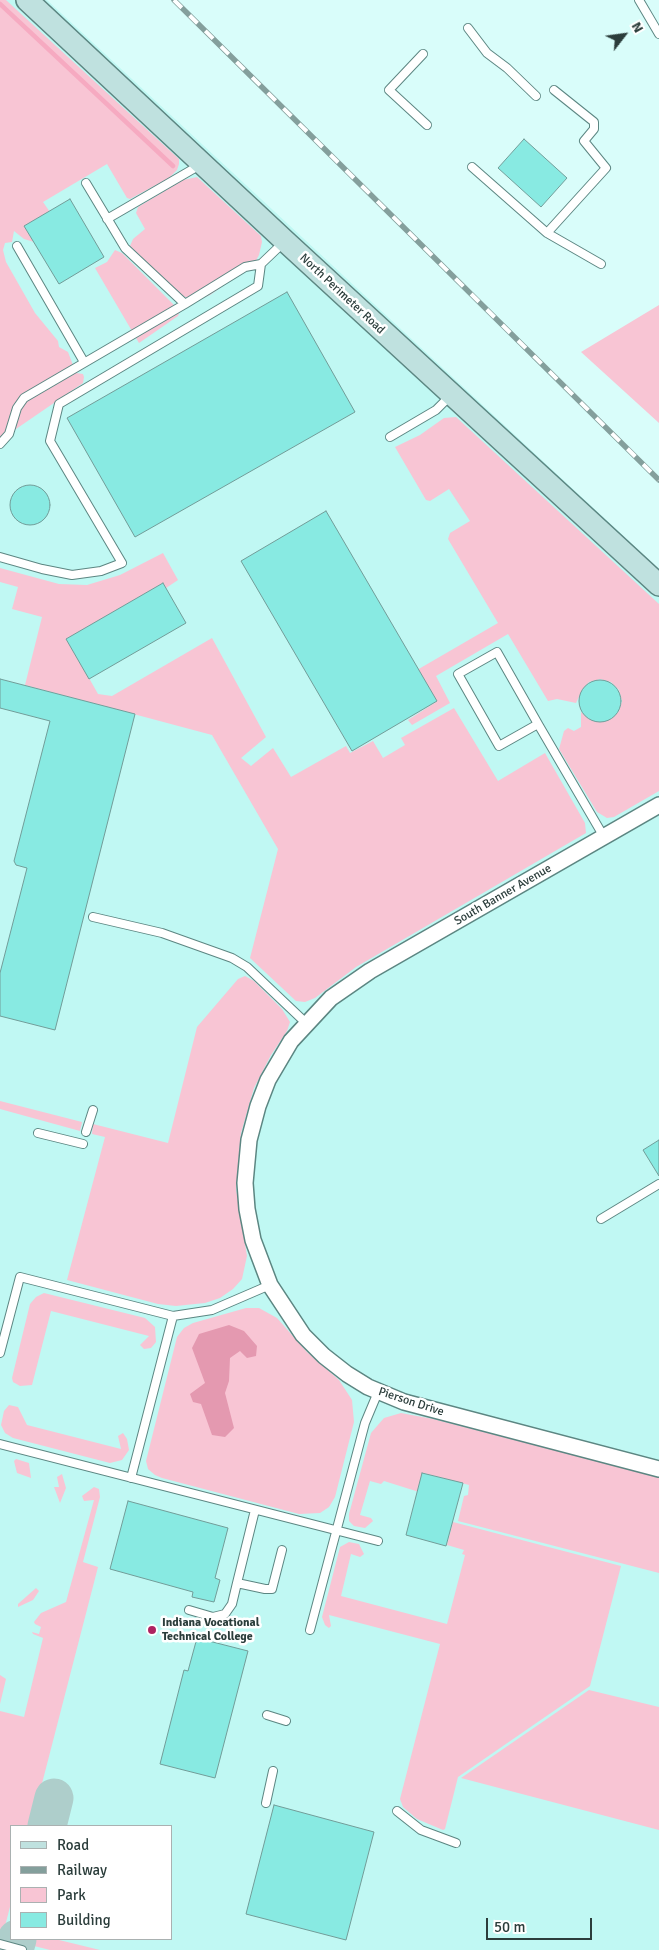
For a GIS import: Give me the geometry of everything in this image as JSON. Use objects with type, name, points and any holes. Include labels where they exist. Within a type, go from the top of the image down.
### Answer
[{"type":"street","name":"North Perimeter Road","points":[[27,0],[285,241],[659,585]]},
{"type":"street","name":"South Banner Avenue","points":[[347,985],[659,805]]},
{"type":"street","name":"Pierson Drive","points":[[347,985],[306,1023],[284,1052],[268,1080],[254,1118],[246,1160],[245,1197],[249,1225],[257,1254],[270,1285],[293,1322],[324,1356],[347,1374],[378,1392],[404,1402],[659,1469]]},
{"type":"lane","points":[[639,0],[659,34]]},
{"type":"lane","points":[[468,28],[487,53],[507,68],[536,96]]},
{"type":"lane","points":[[423,54],[389,90],[427,125]]},
{"type":"lane","points":[[546,234],[606,168],[584,141],[594,129],[594,122],[554,90]]},
{"type":"lane","points":[[107,219],[202,164]]},
{"type":"lane","points":[[472,167],[546,234],[601,264]]},
{"type":"lane","points":[[86,183],[124,248],[185,304]]},
{"type":"lane","points":[[0,444],[9,434],[17,408],[24,398],[245,267],[261,264],[285,241]]},
{"type":"lane","points":[[16,246],[84,362]]},
{"type":"lane","points":[[0,557],[42,570],[72,575],[101,571],[122,563],[50,441],[59,404],[258,286],[261,264]]},
{"type":"lane","points":[[390,437],[436,410],[452,395]]},
{"type":"lane","points":[[538,724],[499,746],[458,674],[497,652],[604,838]]},
{"type":"lane","points":[[92,916],[162,934],[232,958],[247,967],[306,1023]]},
{"type":"lane","points":[[86,1132],[92,1110]]},
{"type":"lane","points":[[38,1133],[83,1144]]},
{"type":"lane","points":[[601,1219],[659,1184]]},
{"type":"lane","points":[[0,1353],[20,1277],[173,1316],[212,1310],[270,1285]]},
{"type":"lane","points":[[131,1478],[173,1316]]},
{"type":"lane","points":[[310,1630],[365,1423],[378,1392]]},
{"type":"lane","points":[[0,1444],[378,1541]]},
{"type":"lane","points":[[189,1610],[213,1616],[225,1614],[232,1604],[255,1510]]},
{"type":"lane","points":[[237,1583],[264,1590],[272,1589],[282,1550]]},
{"type":"lane","points":[[266,1715],[286,1721]]},
{"type":"lane","points":[[266,1803],[273,1772]]},
{"type":"lane","points":[[397,1811],[421,1830],[456,1843]]},
{"type":"lane","points":[[0,1944],[22,1950]]},
{"type":"shaded area","points":[[0,0],[47,0],[659,569],[659,1950],[0,1950]]},
{"type":"shaded area","points":[[229,1325],[244,1331],[257,1346],[256,1356],[247,1358],[240,1351],[230,1358],[229,1381],[225,1393],[234,1428],[225,1437],[212,1435],[201,1404],[193,1402],[190,1394],[205,1383],[192,1348],[199,1334]]},
{"type":"green space","points":[[0,0],[6,0],[179,159],[179,164],[177,170],[169,178],[130,199],[127,198],[107,164],[43,202],[52,215],[27,231],[34,242],[24,239],[14,231],[12,242],[5,243],[3,250],[6,262],[35,313],[58,341],[59,347],[68,352],[76,373],[83,374],[84,377],[83,383],[0,440]]},
{"type":"green space","points":[[197,177],[261,236],[262,242],[259,255],[254,264],[210,295],[192,299],[182,296],[130,246],[133,239],[145,229],[136,213],[138,207],[183,180]]},
{"type":"green space","points":[[115,250],[122,253],[180,311],[178,316],[139,343],[95,268],[107,262]]},
{"type":"green space","points":[[659,305],[659,423],[581,352]]},
{"type":"green space","points":[[456,417],[659,604],[659,791],[614,817],[607,818],[597,812],[559,749],[564,731],[568,728],[574,731],[581,727],[581,712],[590,719],[600,722],[611,719],[619,711],[622,701],[619,690],[611,682],[600,679],[589,682],[582,690],[576,703],[557,699],[548,701],[508,634],[436,676],[450,703],[412,725],[408,720],[436,702],[417,670],[498,623],[448,539],[450,533],[470,521],[449,489],[430,501],[426,500],[395,447],[420,435],[444,418]]},
{"type":"green space","points":[[163,553],[178,580],[166,588],[163,583],[67,639],[98,694],[112,696],[212,638],[266,737],[241,758],[251,766],[273,748],[291,777],[346,746],[350,753],[373,741],[383,758],[405,745],[401,738],[454,708],[498,781],[545,753],[585,823],[586,833],[356,967],[315,998],[305,1002],[296,1001],[250,958],[278,849],[212,735],[25,685],[42,617],[12,609],[18,587],[0,582],[0,568],[59,584],[87,585],[120,575]]},
{"type":"green space","points":[[245,976],[254,981],[282,1009],[290,1022],[287,1031],[271,1055],[254,1088],[241,1133],[236,1189],[247,1256],[242,1279],[233,1289],[220,1298],[205,1303],[176,1306],[158,1304],[67,1280],[105,1137],[92,1134],[93,1124],[168,1143],[197,1027],[238,979]]},
{"type":"green space","points":[[0,1101],[82,1122],[80,1131],[0,1109]]},
{"type":"green space","points":[[44,1293],[145,1318],[155,1327],[156,1342],[151,1348],[144,1349],[140,1345],[149,1336],[51,1311],[32,1385],[20,1386],[13,1382],[12,1378],[30,1304],[36,1297]]},
{"type":"green space","points":[[246,1308],[259,1308],[277,1318],[307,1352],[339,1380],[352,1400],[354,1422],[335,1497],[329,1507],[320,1513],[299,1514],[162,1478],[148,1469],[146,1461],[177,1337],[184,1328],[193,1323]]},
{"type":"green space","points":[[9,1405],[18,1407],[27,1425],[121,1449],[118,1436],[123,1433],[127,1439],[129,1450],[122,1460],[110,1463],[13,1438],[5,1433],[1,1425],[4,1411]]},
{"type":"green space","points":[[401,1413],[433,1419],[659,1477],[659,1573],[458,1521],[464,1496],[468,1495],[469,1485],[424,1473],[419,1492],[384,1481],[381,1484],[370,1481],[360,1515],[371,1518],[373,1521],[365,1528],[354,1526],[349,1521],[349,1514],[371,1433],[384,1418]]},
{"type":"green space","points":[[16,1459],[29,1463],[31,1478],[17,1473],[14,1461]]},
{"type":"green space","points":[[62,1474],[66,1488],[60,1503],[54,1487],[59,1487],[57,1477]]},
{"type":"green space","points":[[94,1487],[99,1489],[100,1497],[83,1562],[98,1567],[31,1825],[10,1825],[10,1907],[3,1934],[0,1936],[0,1711],[24,1717],[43,1638],[33,1634],[32,1632],[39,1634],[41,1627],[34,1622],[41,1613],[66,1602],[94,1500],[84,1501],[82,1496]]},
{"type":"green space","points":[[453,1522],[621,1566],[590,1686],[458,1777],[445,1829],[443,1830],[417,1819],[403,1807],[400,1799],[440,1644],[329,1615],[331,1626],[329,1628],[325,1625],[322,1617],[340,1547],[349,1542],[359,1544],[364,1554],[360,1557],[351,1554],[341,1596],[447,1624],[465,1555],[462,1554],[464,1550],[447,1545]]},
{"type":"green space","points":[[36,1588],[39,1591],[33,1600],[18,1607],[18,1604]]},
{"type":"green space","points":[[0,1675],[6,1679],[0,1704]]},
{"type":"green space","points":[[589,1690],[659,1707],[659,1830],[461,1778]]},
{"type":"green space","points":[[32,1940],[59,1940],[100,1950],[50,1950],[30,1945]]},
{"type":"building","points":[[524,139],[567,178],[541,207],[498,168]]},
{"type":"building","points":[[70,199],[104,257],[59,284],[24,226]]},
{"type":"building","points":[[287,292],[355,412],[135,537],[67,418]]},
{"type":"building","points":[[34,485],[41,488],[47,494],[50,505],[49,513],[41,522],[34,525],[26,525],[19,522],[11,513],[10,501],[13,494],[22,486]]},
{"type":"building","points":[[326,511],[437,701],[352,751],[241,561]]},
{"type":"building","points":[[163,583],[186,623],[89,679],[66,639]]},
{"type":"building","points":[[0,679],[135,714],[55,1030],[0,1016],[0,973],[27,868],[16,865],[14,861],[50,721],[0,708]]},
{"type":"building","points":[[600,680],[615,686],[621,701],[615,716],[600,722],[585,716],[579,701],[585,686]]},
{"type":"building","points":[[659,1140],[659,1176],[643,1150]]},
{"type":"building","points":[[422,1473],[463,1483],[446,1546],[406,1535]]},
{"type":"building","points":[[128,1501],[228,1528],[215,1578],[220,1580],[214,1602],[192,1597],[193,1592],[110,1569]]},
{"type":"building","points":[[197,1638],[248,1651],[215,1778],[160,1764],[184,1670],[188,1671]]},
{"type":"building","points":[[274,1805],[374,1832],[346,1940],[246,1914]]},
{"type":"waterway","points":[[0,4],[173,166]]},
{"type":"taxiway","points":[[47,1825],[54,1798]]},
{"type":"taxiway","points":[[14,1950],[17,1940]]},
{"type":"railway","points":[[174,0],[659,480]]},
{"type":"place","name":"Indiana Vocational Technical College","points":[[152,1630]]}]
